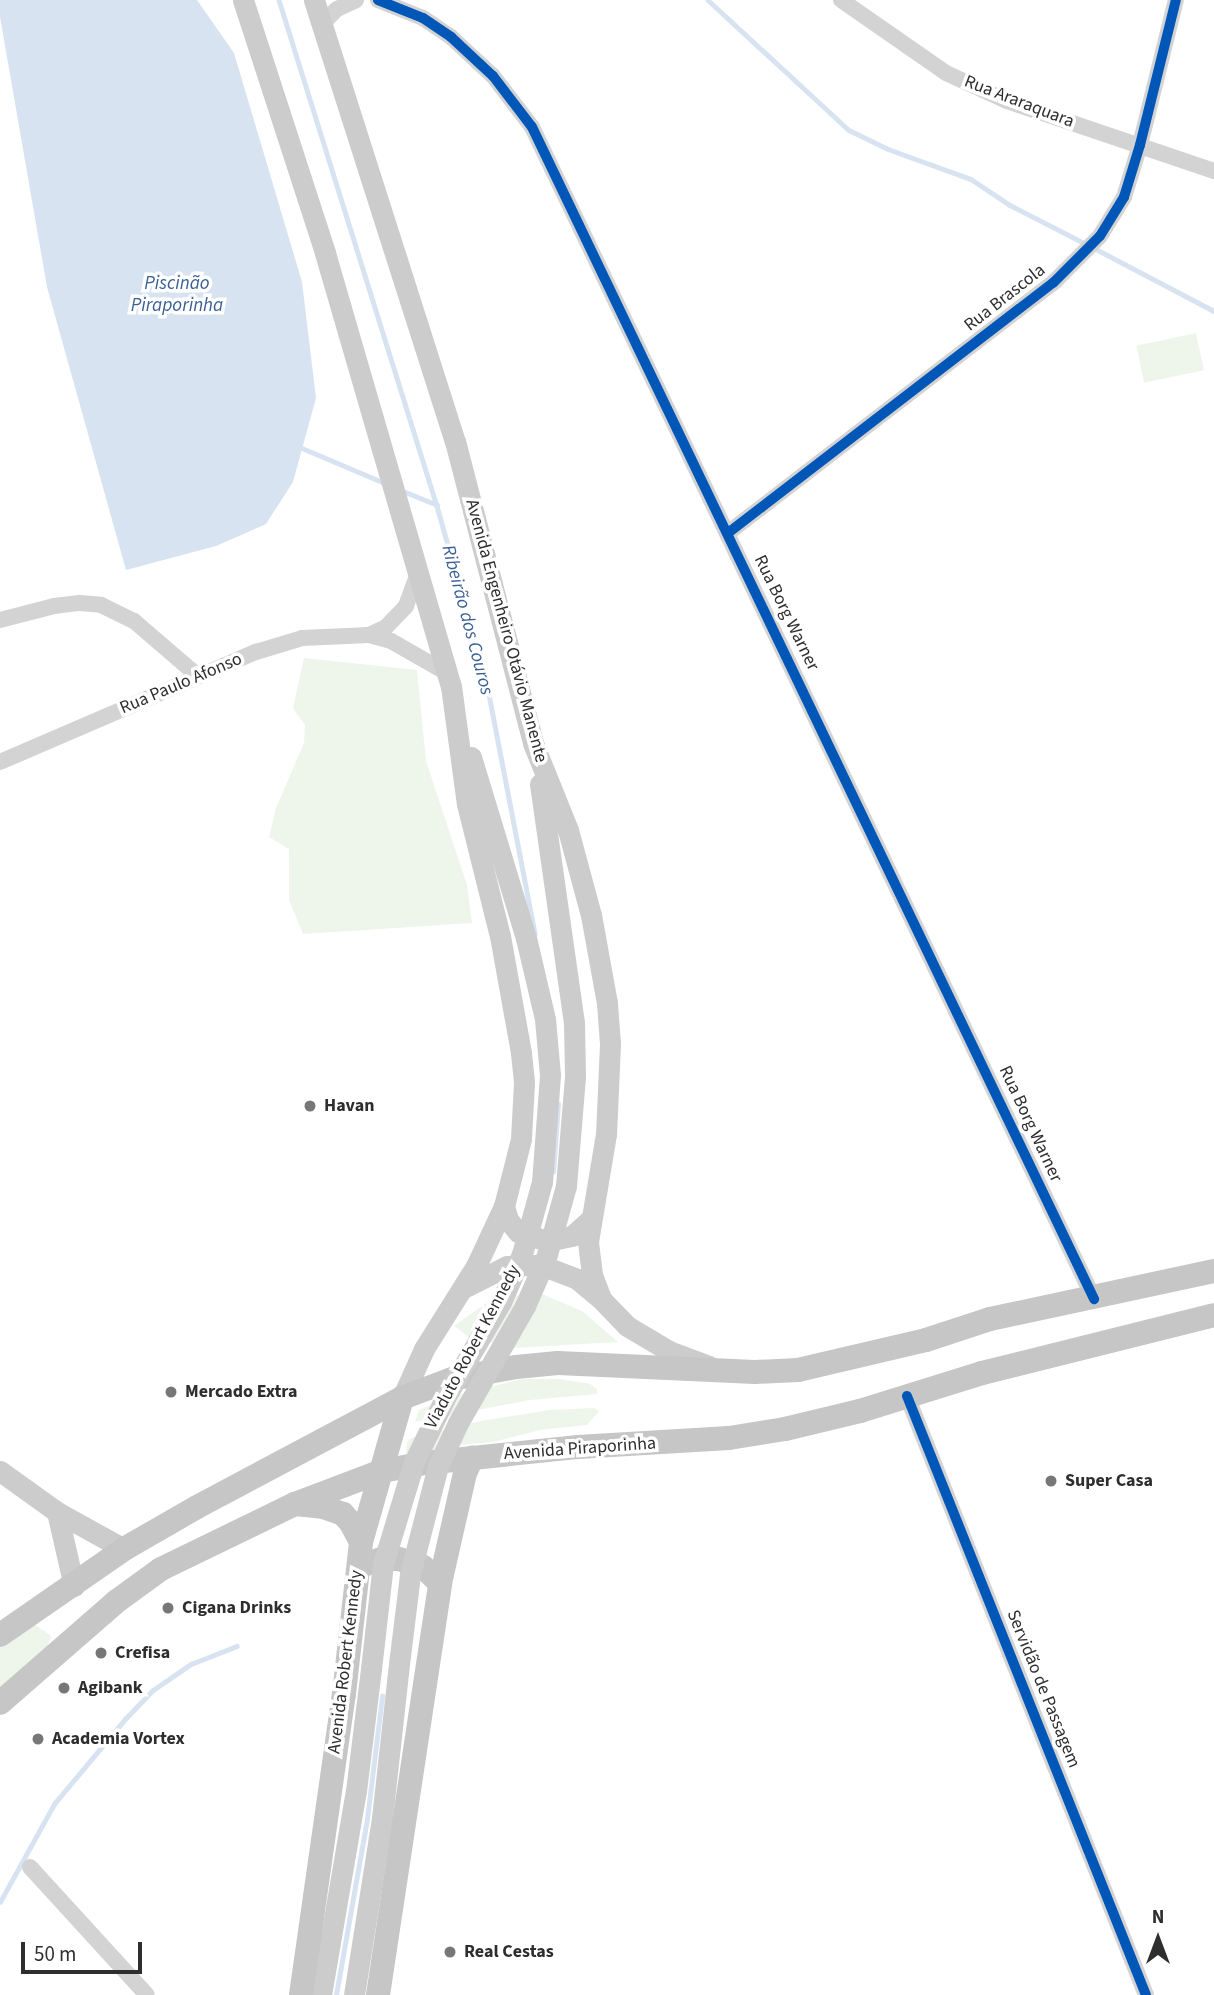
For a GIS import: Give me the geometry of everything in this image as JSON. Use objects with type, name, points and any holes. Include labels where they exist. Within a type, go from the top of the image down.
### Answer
[{"type":"main road","points":[[243,0],[325,253],[407,543],[456,704],[467,804],[500,936],[521,1053],[524,1083],[521,1139],[504,1206],[480,1259],[462,1289]]},
{"type":"main road","name":"Avenida Engenheiro Otávio Manente","points":[[314,0],[464,473],[533,744],[575,851],[591,915],[607,1003],[610,1044],[609,1098],[591,1220],[589,1262],[601,1299],[612,1313],[638,1334],[669,1351],[721,1370]]},
{"type":"main road","name":"Viaduto Robert Kennedy","points":[[321,1995],[356,1791],[380,1581],[389,1539],[424,1439],[514,1275],[542,1182],[548,1125],[548,1045],[526,938],[456,704]]},
{"type":"main road","name":"Viaduto Robert Kennedy","points":[[354,1995],[382,1818],[410,1574],[430,1490],[458,1423],[538,1280],[566,1186],[573,1116],[575,1023],[533,744]]},
{"type":"main road","points":[[504,1206],[511,1224],[537,1239],[567,1238],[591,1220]]},
{"type":"main road","points":[[462,1289],[492,1271],[531,1264],[564,1271],[601,1299]]},
{"type":"main road","points":[[0,1635],[124,1549],[402,1398],[452,1379],[516,1367],[558,1363],[781,1372],[820,1367],[926,1340],[990,1319],[1094,1299],[1214,1271]]},
{"type":"main road","name":"Avenida Robert Kennedy","points":[[301,1995],[344,1694],[361,1542],[402,1398],[430,1339],[462,1289]]},
{"type":"main road","name":"Avenida Piraporinha","points":[[0,1703],[117,1601],[161,1569],[295,1504],[382,1471],[472,1458],[578,1447],[729,1438],[785,1429],[982,1373],[1214,1315]]},
{"type":"main road","points":[[378,1995],[440,1583],[460,1495],[472,1458]]},
{"type":"main road","points":[[2,1474],[57,1512],[124,1549]]},
{"type":"main road","points":[[295,1504],[323,1507],[343,1514],[352,1523],[361,1542]]},
{"type":"main road","points":[[57,1512],[74,1586]]},
{"type":"main road","points":[[357,1568],[381,1559],[399,1559],[423,1567],[440,1583]]},
{"type":"street","points":[[322,24],[337,9],[356,0]]},
{"type":"street","name":"Rua Borg Warner","points":[[378,0],[423,18],[451,37],[493,76],[532,127],[1094,1299]]},
{"type":"street","name":"Rua Araraquara","points":[[841,0],[946,73],[1007,101],[1214,171]]},
{"type":"street","name":"Rua Brascola","points":[[727,533],[1042,292],[1100,236],[1124,197],[1140,145],[1176,0]]},
{"type":"street","points":[[369,635],[386,627],[407,606],[418,575]]},
{"type":"street","points":[[0,620],[54,606],[80,603],[101,605],[134,621],[198,676]]},
{"type":"street","name":"Rua Paulo Afonso","points":[[0,762],[198,676],[290,641],[316,636],[369,635],[402,646],[447,673]]},
{"type":"street","name":"Servidão de Passagem","points":[[907,1396],[1146,1995]]},
{"type":"street","points":[[30,1867],[147,1995]]},
{"type":"shaded area","points":[[1196,333],[1204,370],[1144,383],[1136,346]]},
{"type":"shaded area","points":[[304,658],[417,670],[426,761],[467,885],[472,923],[303,934],[289,900],[289,849],[269,837],[276,808],[304,743],[305,725],[293,708]]},
{"type":"shaded area","points":[[542,1294],[582,1311],[618,1342],[511,1348],[469,1337],[454,1326],[485,1304],[505,1296]]},
{"type":"shaded area","points":[[522,1379],[560,1379],[590,1384],[597,1389],[597,1394],[530,1400],[415,1422],[419,1410],[461,1394]]},
{"type":"shaded area","points":[[594,1408],[599,1411],[587,1425],[540,1430],[493,1442],[458,1445],[408,1455],[406,1453],[407,1442],[411,1438],[481,1421],[549,1410]]},
{"type":"shaded area","points":[[34,1624],[51,1636],[44,1659],[0,1694],[0,1646]]},
{"type":"water","name":"Piscinão Piraporinha","points":[[0,0],[197,0],[234,53],[302,282],[316,398],[293,482],[266,524],[216,546],[126,570],[47,287],[0,17]]},
{"type":"waterway","name":"Ribeirão dos Couros","points":[[279,0],[437,506],[487,684],[535,933]]},
{"type":"waterway","points":[[708,0],[849,130],[888,149],[971,179],[1010,205],[1086,244]]},
{"type":"waterway","points":[[1094,248],[1214,311]]},
{"type":"waterway","points":[[302,448],[385,483]]},
{"type":"waterway","points":[[403,491],[437,505]]},
{"type":"waterway","name":"Ribeirão dos Couros","points":[[553,1172],[558,1104]]},
{"type":"waterway","name":"Ribeirão dos Couros","points":[[0,1902],[54,1804],[125,1719],[153,1690],[191,1664],[237,1646]]},
{"type":"waterway","points":[[336,1995],[367,1819],[382,1696]]},
{"type":"cycle path","points":[[378,0],[423,18],[451,37],[493,76],[532,127],[1094,1299]]},
{"type":"cycle path","points":[[728,533],[1053,283],[1100,236],[1124,197],[1140,145],[1176,0]]},
{"type":"cycle path","points":[[907,1396],[1146,1995]]},
{"type":"place","name":"Havan","points":[[310,1106]]},
{"type":"place","name":"Mercado Extra","points":[[171,1392]]},
{"type":"place","name":"Super Casa","points":[[1051,1481]]},
{"type":"place","name":"Cigana Drinks","points":[[168,1608]]},
{"type":"place","name":"Crefisa","points":[[101,1653]]},
{"type":"place","name":"Agibank","points":[[64,1688]]},
{"type":"place","name":"Academia Vortex","points":[[38,1739]]},
{"type":"place","name":"Real Cestas","points":[[450,1952]]}]
